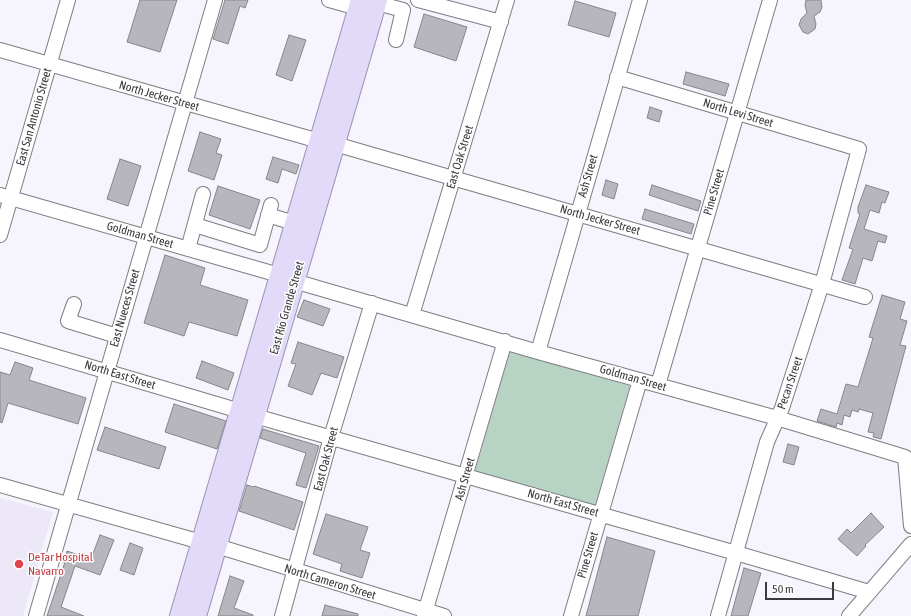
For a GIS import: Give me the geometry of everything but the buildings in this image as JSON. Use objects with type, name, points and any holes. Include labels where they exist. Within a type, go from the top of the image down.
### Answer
[{"type":"main road","name":"East Rio Grande Street","points":[[179,616],[209,544],[368,3]]},
{"type":"main road","name":"East Rio Grande Street","points":[[247,413],[283,319],[279,309],[284,290],[284,282],[287,278],[292,231],[327,143]]},
{"type":"main road","name":"East Rio Grande Street","points":[[197,616],[209,544]]},
{"type":"street","name":"East San Antonio Street","points":[[0,235],[5,196],[49,64],[68,0]]},
{"type":"street","name":"East Nueces Street","points":[[36,616],[67,505],[215,0]]},
{"type":"street","points":[[329,0],[406,5],[396,40]]},
{"type":"street","points":[[418,0],[501,22]]},
{"type":"street","name":"East Oak Street","points":[[412,315],[507,0]]},
{"type":"street","name":"Ash Street","points":[[538,352],[640,0]]},
{"type":"street","name":"Pine Street","points":[[658,385],[770,0]]},
{"type":"street","name":"North Jecker Street","points":[[0,50],[578,213],[865,297]]},
{"type":"street","name":"North Levi Street","points":[[617,77],[859,149]]},
{"type":"street","name":"Pecan Street","points":[[718,616],[767,442],[782,408],[822,284],[859,149]]},
{"type":"street","points":[[188,249],[203,194]]},
{"type":"street","name":"Goldman Street","points":[[5,196],[505,341],[538,352],[777,418],[904,457],[911,526]]},
{"type":"street","points":[[195,225],[260,245],[270,210],[292,231]]},
{"type":"street","name":"East Oak Street","points":[[282,616],[332,436],[372,303]]},
{"type":"street","points":[[74,304],[68,321],[117,336]]},
{"type":"street","name":"North East Street","points":[[0,340],[247,413],[332,436],[869,592]]},
{"type":"street","name":"Ash Street","points":[[425,613],[505,341]]},
{"type":"street","name":"Pine Street","points":[[570,616],[640,380]]},
{"type":"street","name":"North Cameron Street","points":[[0,485],[209,544],[425,613],[444,616]]},
{"type":"street","points":[[856,614],[869,592],[911,544]]},
{"type":"shaded area","name":"DeTar Hospital Navarro","points":[[0,498],[53,512],[23,616],[0,616]]},
{"type":"green space","points":[[510,351],[630,386],[595,506],[475,471]]},
{"type":"place","name":"DeTar Hospital Navarro","points":[[19,564]]}]
